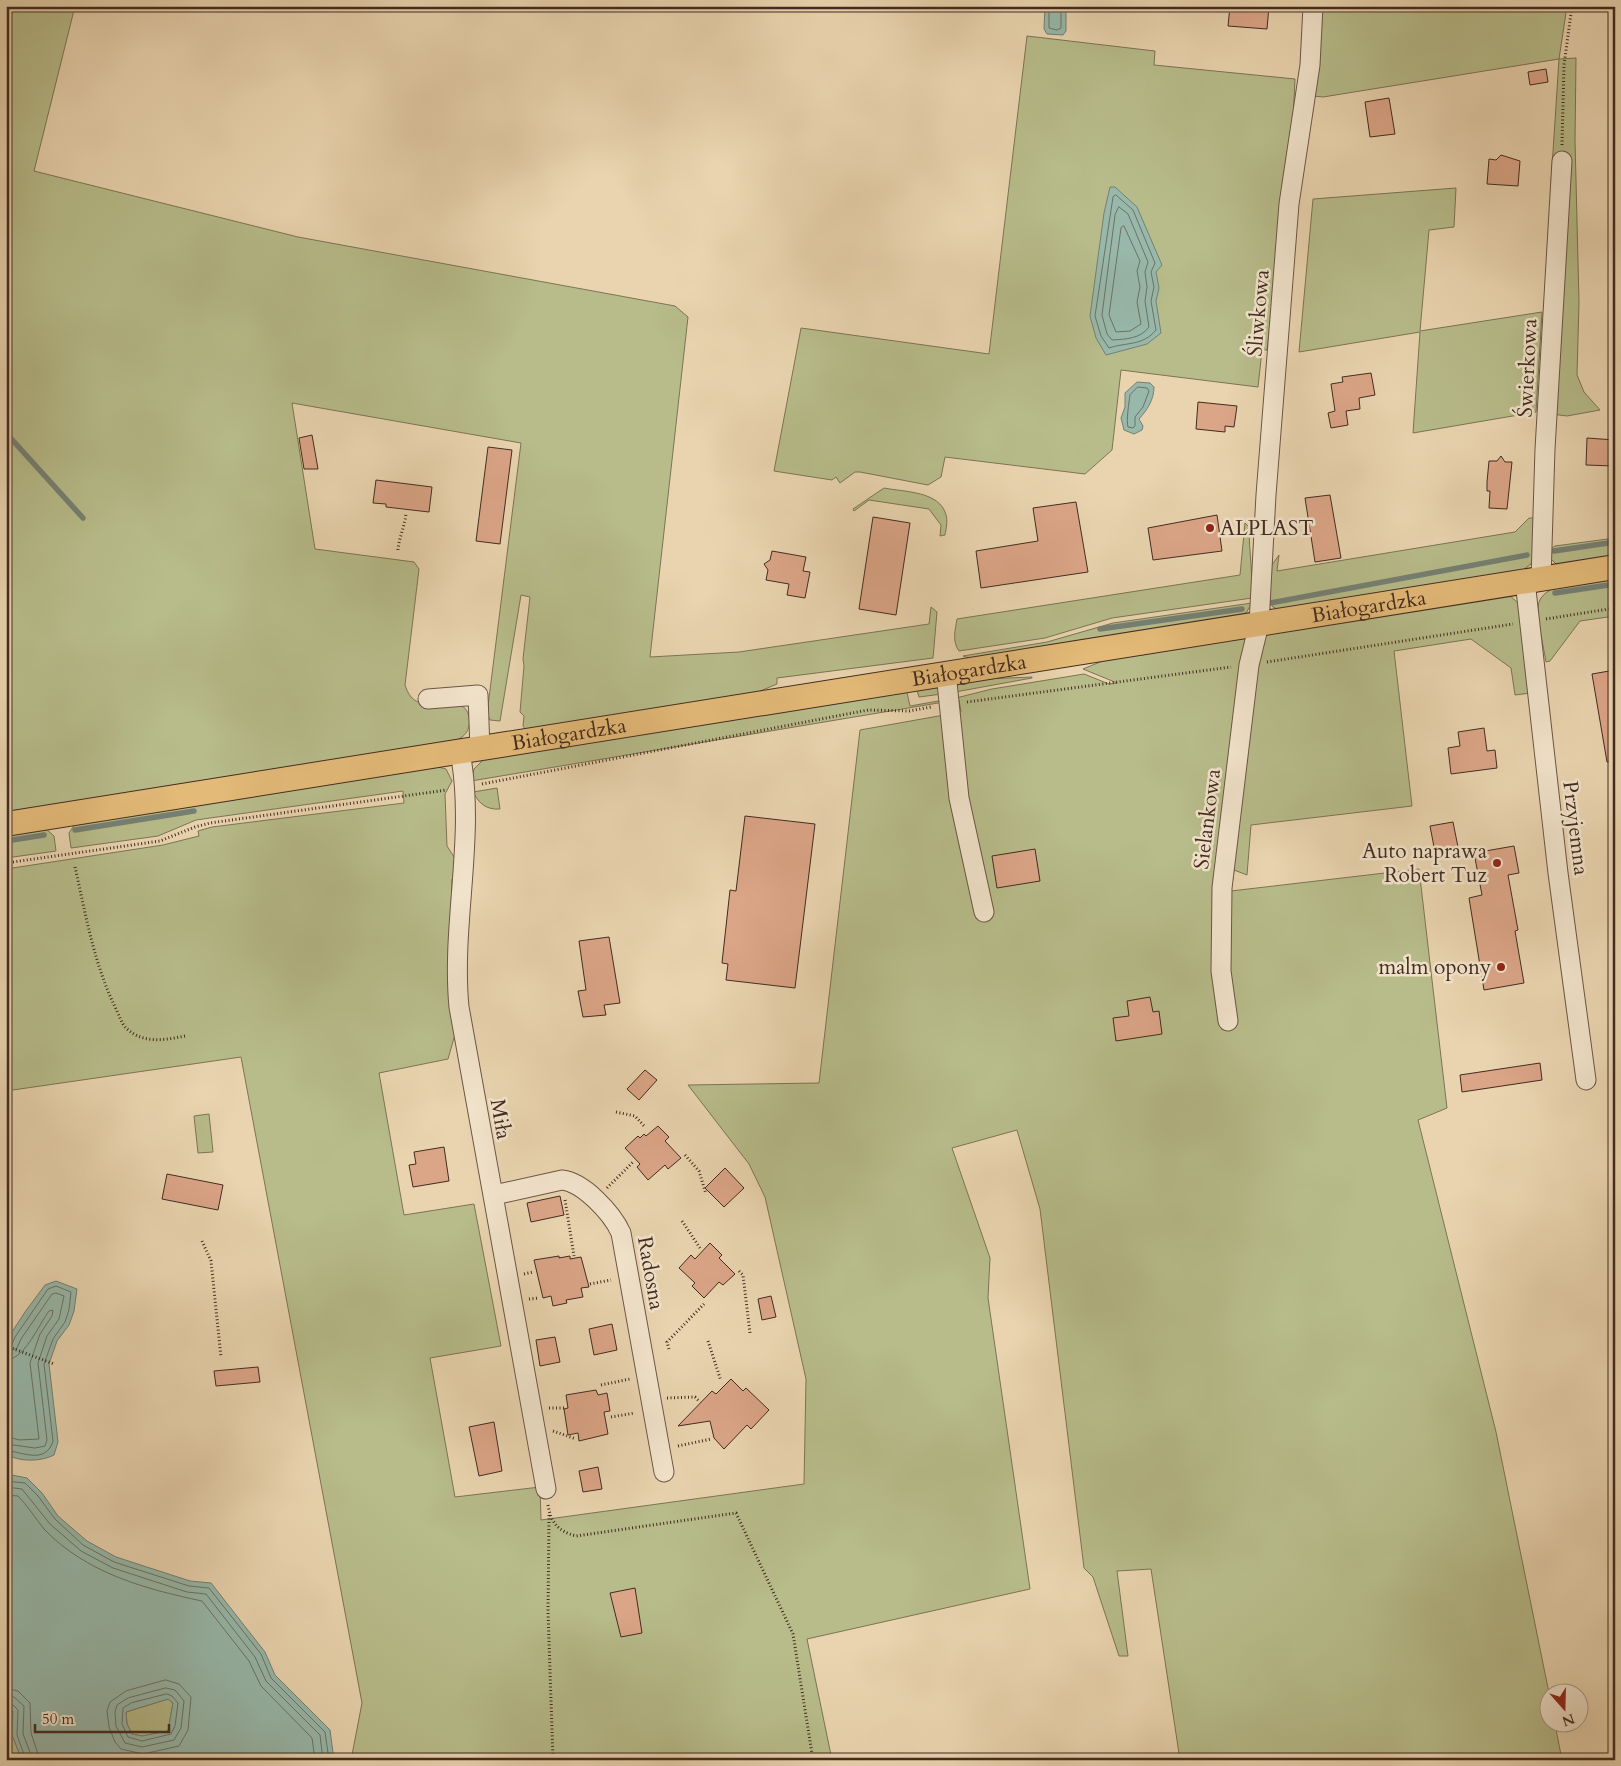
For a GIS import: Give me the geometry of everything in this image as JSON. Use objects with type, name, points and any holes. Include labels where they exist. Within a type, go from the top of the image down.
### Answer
[{"type":"main road","name":"Białogardzka","points":[[6,824],[1615,567]]},
{"type":"street","name":"Śliwkowa","points":[[1259,624],[1266,495],[1289,204],[1310,65],[1313,6]]},
{"type":"street","name":"Świerkowa","points":[[1533,580],[1545,449],[1562,160]]},
{"type":"street","name":"Przyjemna","points":[[1533,580],[1528,622],[1586,1080]]},
{"type":"street","name":"Sielankowa","points":[[1228,1021],[1221,971],[1222,888],[1249,665],[1259,624]]},
{"type":"street","points":[[946,674],[959,798],[984,912]]},
{"type":"street","name":"Miła","points":[[428,699],[478,695],[463,788],[466,823],[456,978],[465,1043],[546,1489]]},
{"type":"street","points":[[494,1195],[562,1180]]},
{"type":"street","name":"Radosna","points":[[562,1180],[572,1181],[595,1200],[617,1224],[621,1233],[664,1472]]},
{"type":"path","points":[[1562,160],[1564,65],[1572,6]]},
{"type":"path","points":[[398,550],[406,513]]},
{"type":"path","points":[[6,862],[160,841],[210,823],[463,788],[868,710],[909,711],[950,704],[1087,688],[1249,665],[1615,608]]},
{"type":"path","points":[[75,867],[95,957],[107,989],[126,1029],[144,1039],[164,1040],[185,1036]]},
{"type":"path","points":[[616,1112],[635,1116],[645,1127]]},
{"type":"path","points":[[685,1155],[699,1171],[706,1194]]},
{"type":"path","points":[[595,1200],[633,1162]]},
{"type":"path","points":[[562,1180],[574,1256]]},
{"type":"path","points":[[682,1221],[700,1248]]},
{"type":"path","points":[[202,1241],[211,1261],[221,1357]]},
{"type":"path","points":[[739,1271],[743,1275],[750,1333]]},
{"type":"path","points":[[669,1349],[667,1342],[704,1304]]},
{"type":"path","points":[[708,1341],[721,1382]]},
{"type":"path","points":[[6,1346],[54,1364]]},
{"type":"path","points":[[601,1385],[646,1375]]},
{"type":"path","points":[[611,1417],[652,1405],[695,1397],[700,1402]]},
{"type":"path","points":[[661,1450],[711,1439]]},
{"type":"path","points":[[546,1489],[549,1514],[548,1611],[553,1760]]},
{"type":"path","points":[[549,1514],[555,1525],[562,1532],[576,1536],[736,1513],[793,1634],[813,1760]]},
{"type":"green space","points":[[6,6],[75,6],[34,171],[298,237],[675,306],[688,317],[650,657],[739,652],[929,624],[931,607],[937,612],[933,658],[777,678],[777,684],[746,697],[526,730],[523,726],[524,716],[520,712],[523,659],[530,597],[521,595],[500,721],[490,720],[487,714],[521,443],[292,403],[315,549],[414,562],[419,569],[405,685],[409,695],[421,703],[451,702],[463,707],[469,715],[469,725],[466,734],[448,745],[6,816]]},
{"type":"green space","points":[[1319,6],[1567,6],[1559,59],[1323,97],[1313,96]]},
{"type":"green space","points":[[1027,36],[1155,51],[1154,65],[1295,79],[1293,122],[1267,350],[1262,350],[1258,387],[1121,370],[1112,450],[1085,474],[945,457],[941,477],[928,485],[860,472],[855,472],[840,483],[836,477],[832,480],[774,471],[801,328],[989,354]]},
{"type":"green space","points":[[1576,58],[1575,140],[1579,302],[1577,375],[1584,392],[1600,410],[1567,416],[1551,414],[1556,184],[1551,183],[1559,59]]},
{"type":"green space","points":[[1456,188],[1454,227],[1429,230],[1420,331],[1542,312],[1536,412],[1413,433],[1420,332],[1299,352],[1313,199]]},
{"type":"green space","points":[[884,488],[920,494],[937,501],[946,515],[945,535],[940,536],[941,525],[929,509],[869,500],[854,511],[853,509]]},
{"type":"green space","points":[[1529,518],[1535,518],[1533,558],[1531,564],[1520,572],[1282,611],[1273,607],[1268,600],[1267,572],[1279,555],[1277,571],[1515,532]]},
{"type":"green space","points":[[1245,523],[1249,527],[1252,598],[1112,618],[1045,638],[959,651],[955,643],[957,619],[1240,575]]},
{"type":"green space","points":[[1615,538],[1615,557],[1564,565],[1556,564],[1549,557],[1550,549],[1555,546]]},
{"type":"green space","points":[[1615,575],[1615,616],[1580,621],[1550,661],[1546,662],[1538,614],[1540,599],[1547,592],[1569,583]]},
{"type":"green space","points":[[1506,592],[1518,603],[1531,693],[1515,695],[1511,668],[1471,639],[1394,651],[1412,806],[1251,825],[1247,875],[1234,870],[1231,891],[1419,869],[1447,1108],[1418,1120],[1496,1432],[1547,1684],[1538,1684],[1538,1734],[1557,1734],[1562,1760],[1180,1760],[1151,1569],[1117,1571],[1128,1656],[1119,1656],[1093,1577],[1084,1568],[1040,1209],[1017,1130],[952,1148],[990,1258],[988,1298],[1030,1589],[807,1639],[832,1760],[351,1760],[362,1703],[241,1057],[6,1091],[6,869],[163,845],[199,836],[198,831],[212,827],[404,803],[403,791],[196,820],[158,836],[71,848],[69,833],[75,824],[434,766],[446,769],[452,781],[445,794],[447,846],[456,860],[456,879],[452,879],[449,978],[456,1031],[448,1059],[379,1073],[404,1215],[474,1204],[501,1346],[430,1358],[455,1497],[540,1487],[541,1520],[804,1484],[806,1379],[765,1197],[749,1164],[688,1085],[819,1083],[860,730],[961,712],[959,700],[956,698],[992,689],[1084,674],[1109,684],[1117,683],[1083,669],[1117,655]]},
{"type":"green space","points":[[1252,603],[1246,613],[1237,619],[975,660],[963,656],[1047,642],[1113,623]]},
{"type":"green space","points":[[1032,678],[955,692],[960,680]]},
{"type":"green space","points":[[936,683],[937,688],[940,687],[942,694],[919,697],[916,687]]},
{"type":"green space","points":[[906,688],[910,706],[944,700],[944,702],[471,781],[474,769],[484,759]]},
{"type":"green space","points":[[497,788],[500,809],[484,805],[473,792]]},
{"type":"green space","points":[[45,828],[54,836],[56,851],[6,858],[6,832]]},
{"type":"green space","points":[[209,1114],[213,1152],[198,1153],[194,1116]]},
{"type":"green space","points":[[168,1699],[173,1703],[168,1731],[142,1736],[132,1734],[127,1724],[126,1712]]},
{"type":"green space","points":[[6,1706],[13,1711],[12,1735],[22,1760],[6,1760]]},
{"type":"water","points":[[1045,6],[1066,6],[1066,31],[1063,35],[1047,34],[1044,29]]},
{"type":"water","points":[[1110,187],[1115,187],[1137,207],[1162,265],[1156,272],[1159,288],[1156,301],[1161,333],[1147,344],[1106,355],[1096,338],[1090,316],[1104,213]]},
{"type":"water","points":[[1137,382],[1150,383],[1154,387],[1150,404],[1139,419],[1143,426],[1142,430],[1134,434],[1124,430],[1121,418],[1125,407],[1125,393]]},
{"type":"water","points":[[56,1281],[77,1289],[74,1311],[69,1325],[57,1341],[49,1364],[58,1442],[54,1455],[43,1459],[17,1459],[6,1454],[6,1351],[10,1335],[25,1312],[45,1285]]},
{"type":"water","points":[[12,1475],[27,1478],[42,1493],[58,1516],[87,1541],[116,1557],[190,1581],[211,1583],[265,1652],[275,1675],[330,1730],[334,1760],[22,1760],[12,1735],[13,1711],[6,1706],[6,1477]],"holes":[[[168,1699],[173,1703],[168,1731],[142,1736],[132,1734],[127,1724],[126,1712]]]},
{"type":"building","points":[[1230,6],[1269,6],[1267,29],[1228,26]]},
{"type":"building","points":[[1546,69],[1548,82],[1530,85],[1528,72]]},
{"type":"building","points":[[1389,98],[1395,134],[1370,137],[1365,102]]},
{"type":"building","points":[[1501,155],[1520,161],[1518,186],[1487,184],[1489,159],[1496,160]]},
{"type":"building","points":[[1371,373],[1375,395],[1359,398],[1360,409],[1346,411],[1348,425],[1331,428],[1328,413],[1335,411],[1331,384],[1343,382],[1342,377]]},
{"type":"building","points":[[1198,402],[1237,406],[1234,427],[1225,426],[1225,432],[1196,429]]},
{"type":"building","points":[[312,435],[318,469],[304,469],[299,438]]},
{"type":"building","points":[[1587,438],[1615,440],[1613,466],[1586,465]]},
{"type":"building","points":[[488,447],[512,450],[500,544],[476,541]]},
{"type":"building","points":[[1501,456],[1505,462],[1512,462],[1507,509],[1489,508],[1490,491],[1487,491],[1487,482],[1489,461],[1497,461]]},
{"type":"building","points":[[376,480],[432,487],[429,512],[386,507],[386,504],[373,503]]},
{"type":"building","points":[[1330,495],[1341,558],[1315,562],[1305,498]]},
{"type":"building","points":[[1076,502],[1088,572],[981,588],[976,551],[1038,541],[1033,508]]},
{"type":"building","points":[[1217,515],[1222,551],[1153,560],[1148,528]]},
{"type":"building","points":[[873,517],[910,523],[896,615],[859,609]]},
{"type":"building","points":[[772,551],[806,557],[803,571],[810,572],[805,598],[787,595],[789,584],[766,580],[768,570],[764,564],[770,560]]},
{"type":"building","points":[[1615,670],[1615,761],[1607,762],[1592,674]]},
{"type":"building","points":[[1484,728],[1487,751],[1495,750],[1497,768],[1451,774],[1448,748],[1460,746],[1458,732]]},
{"type":"building","points":[[745,816],[815,824],[795,988],[726,980],[728,964],[722,963],[730,890],[736,891]]},
{"type":"building","points":[[1453,822],[1458,847],[1435,852],[1430,826]]},
{"type":"building","points":[[1514,846],[1519,873],[1508,875],[1518,930],[1515,931],[1524,983],[1484,990],[1469,898],[1482,895],[1474,853]]},
{"type":"building","points":[[1035,849],[1040,881],[997,888],[992,856]]},
{"type":"building","points":[[609,937],[620,1003],[604,1005],[606,1015],[583,1017],[578,991],[586,990],[579,941]]},
{"type":"building","points":[[1150,997],[1153,1012],[1159,1011],[1162,1034],[1116,1041],[1113,1018],[1129,1016],[1127,1001]]},
{"type":"building","points":[[1540,1063],[1542,1080],[1462,1092],[1460,1075]]},
{"type":"building","points":[[645,1070],[657,1080],[639,1100],[627,1089]]},
{"type":"building","points":[[658,1126],[669,1137],[665,1141],[681,1158],[668,1169],[665,1165],[648,1180],[637,1167],[640,1164],[625,1148],[638,1136],[640,1138],[644,1134],[646,1136]]},
{"type":"building","points":[[444,1147],[449,1181],[413,1187],[409,1165],[416,1164],[414,1152]]},
{"type":"building","points":[[725,1168],[744,1188],[724,1207],[705,1188]]},
{"type":"building","points":[[167,1174],[223,1185],[218,1210],[162,1199]]},
{"type":"building","points":[[560,1196],[564,1215],[531,1222],[527,1203]]},
{"type":"building","points":[[710,1243],[722,1255],[719,1258],[735,1274],[723,1285],[719,1282],[704,1298],[692,1286],[695,1283],[679,1268],[691,1255],[695,1259]]},
{"type":"building","points":[[559,1256],[559,1258],[570,1256],[570,1259],[581,1257],[589,1287],[581,1288],[583,1297],[566,1300],[567,1303],[553,1306],[551,1296],[543,1298],[534,1260]]},
{"type":"building","points":[[771,1296],[776,1317],[762,1320],[758,1299]]},
{"type":"building","points":[[612,1324],[617,1350],[594,1355],[589,1329]]},
{"type":"building","points":[[555,1337],[560,1362],[540,1366],[536,1340]]},
{"type":"building","points":[[258,1367],[260,1382],[216,1386],[214,1371]]},
{"type":"building","points":[[731,1379],[743,1391],[746,1388],[769,1410],[751,1429],[747,1425],[724,1449],[714,1438],[710,1421],[678,1426],[712,1391],[716,1394]]},
{"type":"building","points":[[596,1390],[598,1395],[607,1393],[610,1411],[604,1412],[608,1434],[579,1441],[578,1433],[568,1435],[564,1409],[568,1408],[566,1395]]},
{"type":"building","points":[[494,1422],[502,1471],[479,1476],[469,1427]]},
{"type":"building","points":[[598,1467],[602,1489],[583,1492],[579,1471]]},
{"type":"building","points":[[635,1588],[642,1633],[621,1637],[610,1593]]},
{"type":"waterway","points":[[6,433],[83,518]]},
{"type":"waterway","points":[[1554,551],[1615,542]]},
{"type":"waterway","points":[[1270,603],[1527,555]]},
{"type":"waterway","points":[[1555,593],[1615,584]]},
{"type":"waterway","points":[[1100,629],[1242,609]]},
{"type":"waterway","points":[[75,830],[194,811]]},
{"type":"waterway","points":[[6,841],[44,835]]},
{"type":"place","name":"ALPLAST","points":[[1210,528]]},
{"type":"place","name":"Auto naprawa Robert Tuz","points":[[1497,863]]},
{"type":"place","name":"malm opony","points":[[1501,967]]}]
